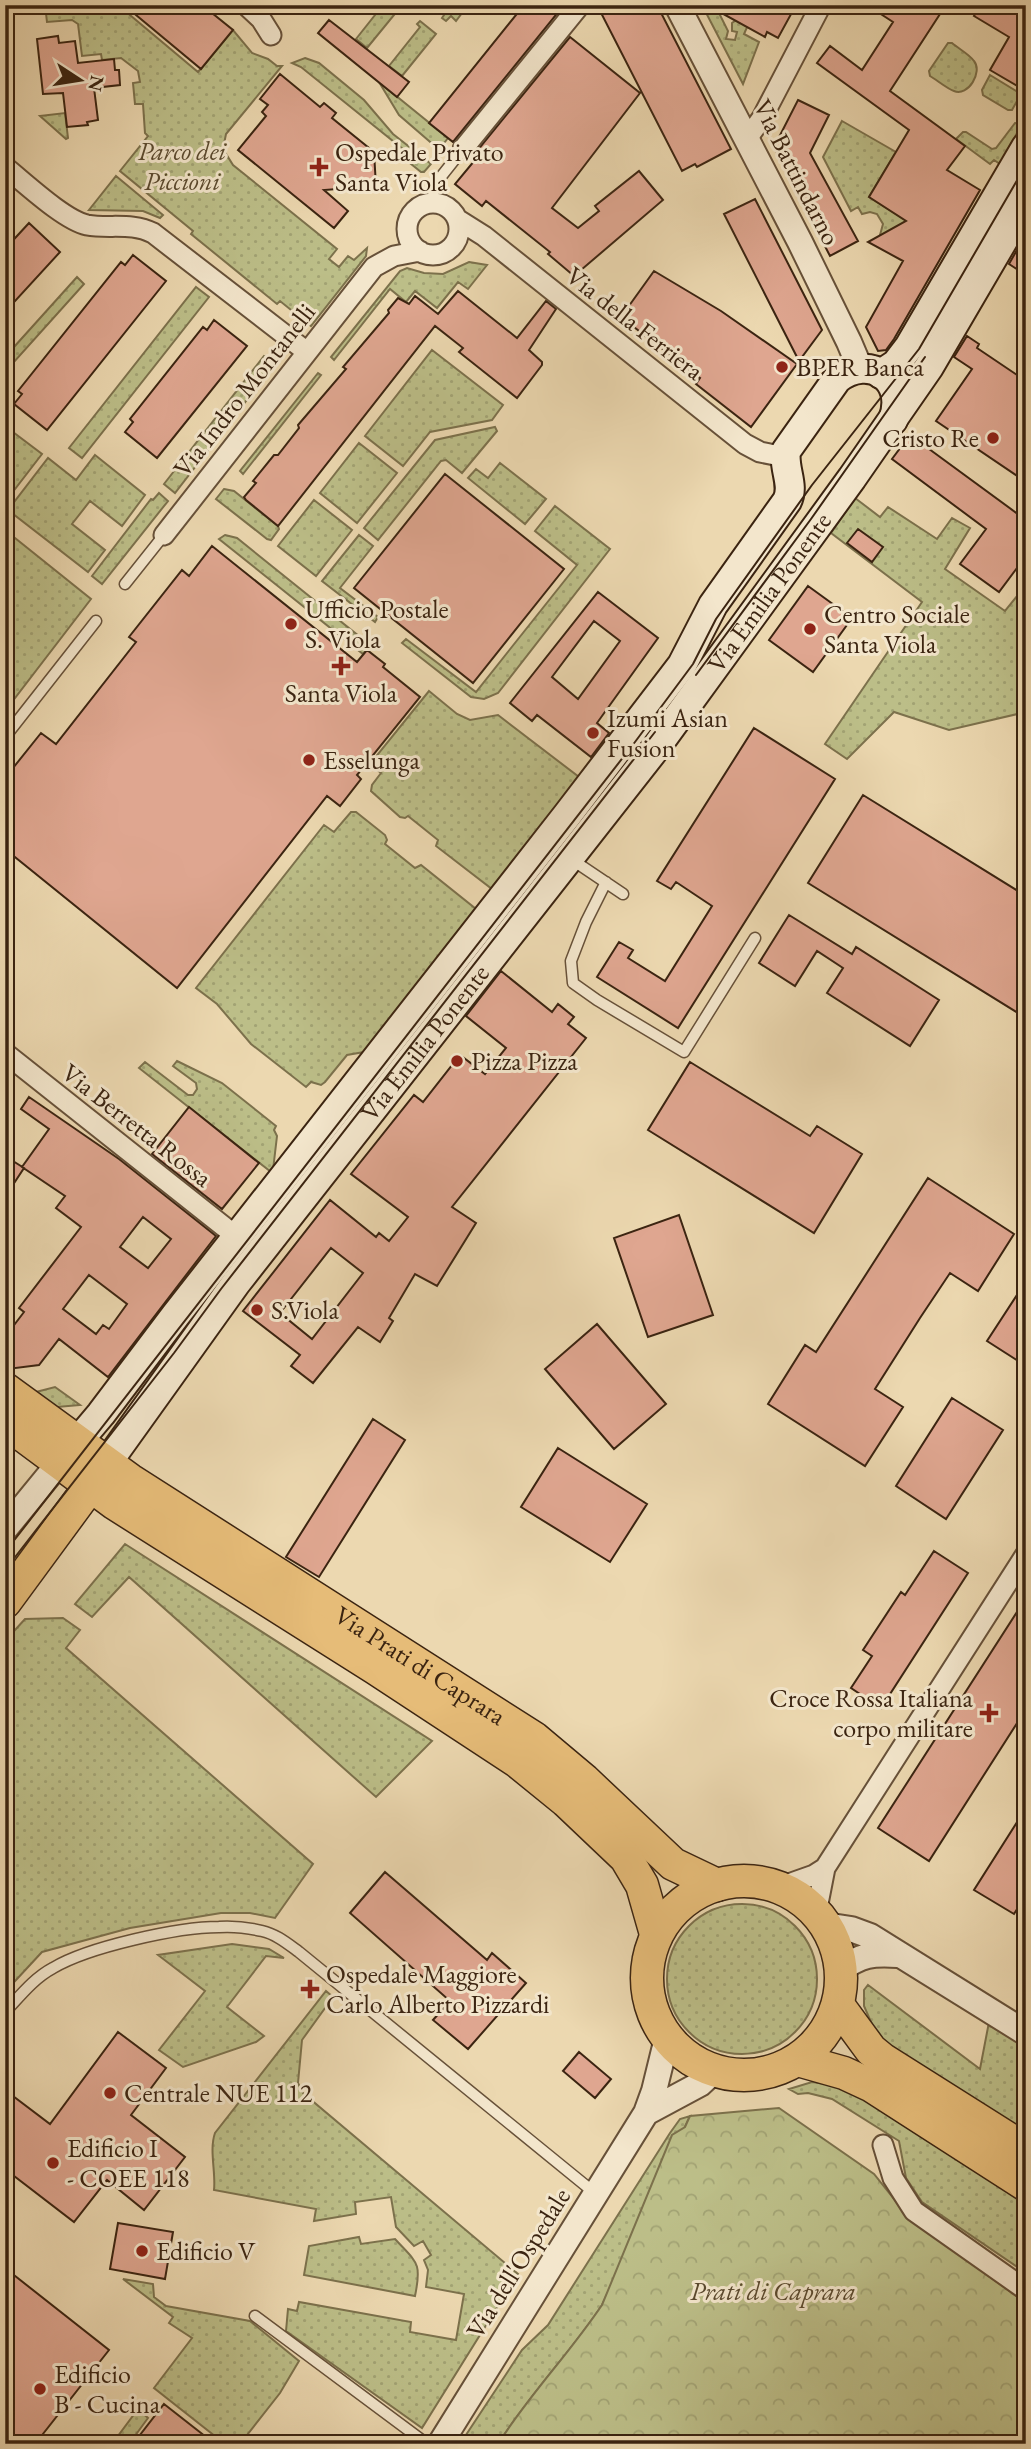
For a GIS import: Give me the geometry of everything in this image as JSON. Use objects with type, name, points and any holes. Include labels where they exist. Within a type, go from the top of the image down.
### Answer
[{"type":"main road","name":"Via Emilia Ponente","points":[[68,1453],[568,814],[685,660],[713,605],[787,501],[790,491],[787,469],[789,446],[837,379],[849,371],[870,371],[896,364],[909,347],[1026,147]]},
{"type":"main road","name":"Via Emilia Ponente","points":[[5,1602],[236,1283],[654,750],[929,368],[1026,201]]},
{"type":"main road","points":[[870,371],[892,385],[896,393],[897,406],[892,420]]},
{"type":"main road","name":"Via Emilia Ponente","points":[[787,469],[800,493],[819,499],[830,498],[846,486]]},
{"type":"main road","points":[[5,1390],[68,1453],[98,1475]]},
{"type":"main road","points":[[5,1422],[68,1453]]},
{"type":"main road","name":"Via Prati di Caprara","points":[[98,1475],[534,1738],[584,1780],[673,1864],[717,1885]]},
{"type":"main road","name":"Via Prati di Caprara","points":[[98,1475],[518,1762],[566,1801],[626,1858],[642,1885],[656,1934]]},
{"type":"main road","points":[[761,1881],[780,1887],[810,1905],[821,1919],[836,1948],[839,1970],[838,2005],[825,2031],[798,2060],[760,2075],[734,2075],[700,2064],[667,2038],[658,2024],[649,1993],[649,1975],[656,1934],[661,1922],[671,1910],[700,1891],[717,1885],[761,1881]]},
{"type":"main road","points":[[838,2005],[871,2050],[882,2059],[1026,2150]]},
{"type":"main road","points":[[798,2060],[844,2073],[872,2086],[1026,2185]]},
{"type":"street","points":[[246,5],[261,19],[271,35]]},
{"type":"street","points":[[463,149],[580,5]]},
{"type":"street","name":"Via Battindarno","points":[[677,5],[846,335],[870,371]]},
{"type":"street","points":[[746,140],[762,118],[821,5]]},
{"type":"street","points":[[5,167],[75,221],[93,226],[140,228],[153,233],[307,352]]},
{"type":"street","points":[[374,267],[391,240],[407,227],[415,211],[431,203]]},
{"type":"street","name":"Via della Ferriera","points":[[431,203],[447,206],[457,219],[502,251],[745,444],[787,469]]},
{"type":"street","points":[[453,247],[459,235],[457,219]]},
{"type":"street","points":[[407,227],[410,241],[419,251],[437,255],[453,247],[473,246],[502,251]]},
{"type":"street","name":"Via Indro Montanelli","points":[[164,535],[374,267],[394,256],[419,251]]},
{"type":"street","name":"Via Berretta Rossa","points":[[5,1053],[237,1237]]},
{"type":"street","name":"Via Emilia Ponente","points":[[5,1529],[68,1453]]},
{"type":"street","points":[[780,1887],[814,1875],[825,1867],[1026,1554]]},
{"type":"street","points":[[825,1867],[821,1919],[870,1936],[1026,2033]]},
{"type":"street","points":[[839,1970],[872,1953],[903,1955]]},
{"type":"street","name":"Via dell'Ospedale","points":[[440,2444],[646,2113],[667,2038]]},
{"type":"street","points":[[646,2113],[700,2084],[715,2070]]},
{"type":"street","points":[[883,2145],[893,2178],[914,2211],[1026,2290]]},
{"type":"lane","points":[[431,203],[436,183],[463,149]]},
{"type":"lane","name":"Via Indro Montanelli","points":[[125,584],[164,535]]},
{"type":"lane","points":[[5,737],[96,621]]},
{"type":"lane","points":[[571,859],[623,894]]},
{"type":"lane","points":[[606,882],[571,961],[573,983],[684,1052],[755,938]]},
{"type":"lane","points":[[5,2011],[34,1981],[52,1968],[80,1956],[134,1940],[203,1927],[222,1926],[265,1932],[299,1952],[596,2194]]},
{"type":"lane","points":[[255,2316],[427,2444]]},
{"type":"green space","name":"Parco dei Piccioni","points":[[45,5],[118,5],[198,72],[233,30],[252,53],[282,66],[226,134],[223,149],[233,165],[337,249],[329,259],[339,267],[348,256],[354,260],[367,248],[366,256],[311,326],[280,301],[277,304],[191,234],[193,231],[120,171],[148,136],[145,133],[143,104],[135,104],[133,83],[140,82],[138,71],[121,58],[102,60],[101,54],[82,56],[78,24],[72,20],[47,22]]},
{"type":"green space","points":[[383,5],[401,5],[404,8],[398,10],[367,48],[356,39]]},
{"type":"green space","points":[[451,5],[468,5],[456,21],[451,16],[446,21],[442,18]]},
{"type":"green space","points":[[702,5],[715,5],[728,31],[726,39],[735,40],[737,32],[732,31],[732,23],[757,5],[744,34],[759,42],[743,84]]},
{"type":"green space","points":[[420,21],[436,34],[402,76],[389,66],[420,27],[417,24]]},
{"type":"green space","points":[[948,43],[967,54],[976,66],[973,82],[959,92],[951,90],[930,76],[929,71]]},
{"type":"green space","points":[[305,58],[319,63],[364,100],[393,134],[431,164],[424,172],[400,155],[404,150],[301,67],[292,63]]},
{"type":"green space","points":[[990,75],[1021,94],[1012,110],[983,95],[982,90]]},
{"type":"green space","points":[[379,82],[448,138],[441,147],[436,147],[399,115]]},
{"type":"green space","points":[[65,113],[68,138],[66,139],[40,116]]},
{"type":"green space","points":[[842,121],[896,152],[869,197],[912,224],[883,241],[880,235],[883,224],[877,214],[862,214],[858,207],[851,211],[823,157]]},
{"type":"green space","points":[[1015,123],[1022,124],[1000,164],[994,160],[990,164],[956,139],[966,132],[992,149],[996,148]]},
{"type":"green space","points":[[116,176],[163,215],[160,218],[143,211],[89,210]]},
{"type":"green space","points":[[469,262],[487,265],[468,289],[458,282],[437,308],[415,291],[406,302],[390,289],[334,360],[331,357],[400,271],[407,268],[424,273],[443,274]]},
{"type":"green space","points":[[77,277],[84,284],[5,372],[5,357]]},
{"type":"green space","points":[[196,287],[209,297],[82,458],[69,448]]},
{"type":"green space","points":[[432,350],[503,405],[492,420],[430,432],[403,466],[365,436]]},
{"type":"green space","points":[[264,356],[277,361],[175,493],[164,484]]},
{"type":"green space","points":[[318,373],[321,375],[243,474],[240,471]]},
{"type":"green space","points":[[5,426],[42,454],[5,502]]},
{"type":"green space","points":[[495,427],[497,431],[462,473],[446,460],[441,461],[378,540],[364,528],[435,440]]},
{"type":"green space","points":[[359,443],[397,473],[357,523],[320,493]]},
{"type":"green space","points":[[95,455],[145,495],[122,526],[90,501],[72,524],[105,550],[88,572],[8,510],[48,458],[76,480]]},
{"type":"green space","points":[[500,463],[546,499],[525,524],[468,478],[476,469],[488,478]]},
{"type":"green space","points":[[224,489],[234,491],[278,526],[279,529],[271,540],[216,499]]},
{"type":"green space","points":[[159,493],[168,501],[102,584],[92,576],[151,499]]},
{"type":"green space","points":[[855,498],[880,517],[888,507],[937,539],[952,518],[970,528],[945,569],[1005,611],[1026,585],[1026,712],[949,730],[894,712],[847,759],[825,744],[922,602],[831,533]]},
{"type":"green space","points":[[314,500],[352,530],[316,576],[278,546]]},
{"type":"green space","points":[[555,506],[610,549],[498,693],[484,699],[471,697],[402,643],[406,639],[476,692],[577,565],[535,531]]},
{"type":"green space","points":[[5,530],[91,599],[5,711]]},
{"type":"green space","points":[[225,535],[237,538],[370,645],[363,654],[219,539]]},
{"type":"green space","points":[[359,535],[373,546],[340,588],[378,617],[375,622],[322,581]]},
{"type":"green space","points":[[429,691],[457,714],[470,720],[498,715],[579,777],[492,889],[436,846],[438,840],[408,816],[400,817],[371,791],[381,773],[370,764]]},
{"type":"green space","points":[[351,812],[356,812],[385,835],[385,844],[415,868],[421,865],[476,909],[364,1052],[347,1055],[325,1082],[321,1085],[311,1082],[306,1087],[251,1044],[217,1004],[196,988],[324,825],[334,832]]},
{"type":"green space","points":[[177,1061],[222,1083],[276,1126],[271,1172],[139,1068],[145,1062],[188,1095],[193,1095],[197,1089],[196,1083],[173,1066]]},
{"type":"green space","points":[[55,1387],[80,1405],[57,1407],[36,1392]]},
{"type":"green space","points":[[125,1544],[432,1741],[376,1797],[129,1577],[92,1617],[75,1604]]},
{"type":"green space","points":[[63,1618],[80,1630],[66,1648],[313,1864],[275,1918],[250,1913],[221,1913],[130,1928],[42,1952],[5,1992],[5,1641],[25,1619]]},
{"type":"green space","points":[[742,1904],[771,1910],[795,1926],[811,1950],[817,1979],[811,2008],[795,2032],[771,2048],[742,2054],[713,2048],[689,2032],[673,2008],[667,1979],[673,1950],[689,1926],[713,1910]]},
{"type":"green space","points":[[232,1944],[269,1949],[284,1958],[266,1956],[227,2007],[264,2036],[256,2042],[183,2067],[159,2050],[205,1991],[158,1955]]},
{"type":"green space","points":[[868,1985],[980,2069],[989,2022],[1026,2045],[1026,2133],[878,2038],[864,2006],[864,1990]]},
{"type":"green space","points":[[326,1991],[333,1997],[302,2040],[298,2083],[303,2093],[518,2274],[422,2428],[286,2331],[288,2309],[297,2311],[299,2302],[411,2322],[410,2332],[456,2340],[464,2294],[426,2287],[428,2270],[424,2260],[431,2255],[423,2241],[414,2246],[396,2227],[391,2197],[355,2202],[356,2214],[314,2221],[316,2209],[214,2190],[215,2133]]},
{"type":"green space","points":[[812,2082],[848,2087],[1026,2200],[1026,2273],[922,2202],[906,2178],[899,2141],[832,2099],[808,2093],[798,2094],[789,2089]]},
{"type":"green space","name":"Prati di Caprara","points":[[779,2108],[874,2174],[910,2219],[1026,2303],[1026,2444],[498,2444],[602,2305],[672,2135],[685,2127],[690,2116]]},
{"type":"green space","points":[[690,2116],[602,2305],[590,2323],[498,2444],[460,2444],[522,2350],[548,2325],[670,2133],[680,2119]]},
{"type":"green space","points":[[359,2237],[361,2244],[395,2239],[418,2269],[415,2296],[304,2275],[309,2246]]},
{"type":"green space","points":[[123,2279],[153,2284],[154,2297],[166,2306],[250,2321],[299,2361],[280,2393],[240,2444],[225,2444],[154,2388],[192,2338],[169,2323],[173,2317]]},
{"type":"green space","points":[[138,2409],[148,2418],[129,2444],[112,2444]]},
{"type":"building","points":[[124,5],[202,5],[233,30],[201,69]]},
{"type":"building","points":[[524,5],[564,5],[453,142],[429,123]]},
{"type":"building","points":[[597,5],[657,5],[731,149],[697,167],[695,164],[682,171]]},
{"type":"building","points":[[707,5],[796,5],[778,38],[767,32],[765,37]]},
{"type":"building","points":[[867,5],[927,5],[940,14],[890,91],[965,146],[947,170],[980,190],[894,339],[886,350],[878,351],[866,327],[903,261],[868,242],[906,221],[869,197],[909,130],[817,63],[830,46],[862,70],[893,22]]},
{"type":"building","points":[[981,5],[1026,5],[1026,91],[990,70],[1009,37],[974,16]]},
{"type":"building","points":[[329,20],[409,82],[397,97],[318,33]]},
{"type":"building","points":[[58,36],[59,43],[75,41],[78,63],[114,59],[115,70],[119,70],[120,85],[94,88],[98,120],[87,122],[88,125],[67,127],[63,93],[43,94],[37,39]]},
{"type":"building","points":[[570,37],[640,93],[552,208],[578,228],[599,211],[595,206],[639,171],[663,200],[574,276],[548,254],[550,252],[486,201],[482,206],[455,184],[475,160],[472,157]]},
{"type":"building","points":[[280,74],[320,107],[324,103],[336,113],[332,118],[374,152],[376,186],[324,190],[348,211],[334,228],[238,150],[266,116],[262,112],[268,105],[260,99]]},
{"type":"building","points":[[798,100],[829,115],[810,153],[858,241],[830,256],[774,147]]},
{"type":"building","points":[[755,199],[822,330],[799,361],[724,214]]},
{"type":"building","points":[[29,223],[60,252],[5,312],[5,249]]},
{"type":"building","points":[[1026,234],[1026,275],[1009,264]]},
{"type":"building","points":[[133,255],[166,281],[47,430],[14,404],[22,394],[18,391],[121,262],[125,265]]},
{"type":"building","points":[[654,271],[721,311],[797,364],[751,427],[696,384],[700,378],[621,317]]},
{"type":"building","points":[[458,291],[517,338],[546,301],[556,309],[529,350],[542,365],[517,398],[459,352],[463,348],[435,326],[278,526],[246,500],[244,497],[256,483],[253,481],[274,455],[278,455],[299,428],[298,425],[346,369],[343,367],[389,313],[388,310],[398,298],[409,304],[415,296],[438,314]]},
{"type":"building","points":[[214,320],[247,346],[157,458],[125,432],[133,422],[130,419],[203,327],[207,330]]},
{"type":"building","points":[[967,336],[979,344],[977,348],[1026,381],[1026,482],[936,421],[972,369],[954,357]]},
{"type":"building","points":[[910,435],[1026,520],[1026,556],[999,592],[960,564],[986,529],[892,459]]},
{"type":"building","points":[[445,474],[564,569],[473,683],[354,588]]},
{"type":"building","points":[[858,529],[883,547],[872,562],[847,543]]},
{"type":"building","points":[[212,546],[357,662],[367,650],[385,664],[383,667],[420,697],[357,775],[361,779],[340,806],[327,796],[177,988],[5,849],[5,778],[41,733],[56,744],[136,642],[129,637],[182,570],[189,576]]},
{"type":"building","name":"Centro Sociale Santa Viola","points":[[808,586],[852,618],[813,672],[769,640]]},
{"type":"building","points":[[598,592],[658,638],[597,723],[609,733],[591,757],[537,715],[532,721],[510,703]],"holes":[[[594,621],[620,641],[578,699],[552,677]]]},
{"type":"building","points":[[754,728],[835,779],[678,1028],[597,977],[619,942],[633,950],[628,958],[665,981],[712,906],[676,882],[671,889],[657,881]]},
{"type":"building","points":[[863,795],[1026,896],[1026,1018],[808,883]]},
{"type":"building","points":[[789,915],[852,954],[856,947],[939,1000],[910,1046],[827,993],[843,968],[817,951],[795,986],[759,963]]},
{"type":"building","points":[[501,971],[552,1012],[558,1004],[574,1017],[568,1024],[586,1038],[452,1207],[476,1223],[437,1286],[415,1274],[389,1318],[393,1321],[380,1342],[358,1327],[313,1383],[291,1366],[300,1355],[243,1311],[330,1200],[376,1237],[379,1233],[389,1241],[408,1217],[351,1174],[414,1095],[423,1102],[460,1055],[485,1074],[506,1048],[466,1016]],"holes":[[[331,1248],[363,1273],[312,1339],[280,1313]]]},
{"type":"building","points":[[690,1062],[810,1136],[817,1126],[862,1154],[814,1233],[648,1130]]},
{"type":"building","points":[[29,1097],[119,1159],[216,1236],[108,1377],[59,1339],[39,1365],[8,1369],[5,1337],[24,1312],[19,1308],[81,1227],[56,1208],[65,1196],[22,1167],[49,1129],[21,1109]],"holes":[[[143,1217],[171,1239],[148,1268],[120,1247]],[[89,1275],[127,1304],[109,1329],[103,1325],[96,1334],[63,1309]]]},
{"type":"building","points":[[189,1107],[259,1163],[222,1209],[152,1154]]},
{"type":"building","points":[[5,1156],[24,1168],[5,1197]]},
{"type":"building","points":[[928,1178],[1014,1234],[978,1291],[950,1273],[920,1318],[875,1389],[903,1407],[865,1466],[768,1404],[805,1345],[816,1352]]},
{"type":"building","points":[[679,1215],[713,1315],[648,1337],[614,1238]]},
{"type":"building","points":[[1026,1281],[1026,1366],[987,1341]]},
{"type":"building","points":[[597,1324],[666,1404],[614,1449],[545,1369]]},
{"type":"building","points":[[952,1398],[1003,1430],[946,1519],[896,1486]]},
{"type":"building","points":[[373,1419],[405,1440],[319,1577],[286,1557]]},
{"type":"building","points":[[558,1448],[647,1504],[610,1562],[521,1507]]},
{"type":"building","points":[[934,1551],[968,1573],[881,1708],[851,1688],[872,1656],[863,1650],[901,1592],[905,1595]]},
{"type":"building","points":[[1026,1598],[1026,1709],[929,1861],[878,1828]]},
{"type":"building","points":[[1026,1808],[1026,1895],[1014,1914],[974,1890]]},
{"type":"building","points":[[385,1872],[487,1960],[492,1953],[526,1983],[468,2049],[433,2020],[450,2001],[350,1913]]},
{"type":"building","points":[[118,2032],[166,2068],[131,2115],[185,2157],[144,2210],[107,2180],[74,2222],[5,2169],[5,2090],[50,2124]]},
{"type":"building","points":[[579,2052],[611,2079],[595,2098],[563,2071]]},
{"type":"building","name":"Edificio V","points":[[118,2223],[173,2232],[165,2279],[110,2269]]},
{"type":"building","points":[[5,2268],[109,2350],[35,2444],[5,2444],[5,2403],[13,2392],[5,2386]]},
{"type":"building","points":[[164,2404],[215,2444],[133,2444]]},
{"type":"tram line","points":[[5,1552],[693,664],[716,619],[812,485],[919,349],[1026,165]]},
{"type":"tram line","points":[[696,675],[811,519],[925,357]]},
{"type":"tram line","points":[[5,1570],[655,732]]},
{"type":"place","name":"Ospedale Privato Santa Viola","points":[[319,167]]},
{"type":"place","name":"BPER Banca","points":[[782,367]]},
{"type":"place","name":"Cristo Re","points":[[993,438]]},
{"type":"place","name":"Ufficio Postale S. Viola","points":[[291,624]]},
{"type":"place","name":"Centro Sociale Santa Viola","points":[[810,629]]},
{"type":"place","name":"Santa Viola","points":[[341,666]]},
{"type":"place","name":"Izumi Asian Fusion","points":[[593,733]]},
{"type":"place","name":"Esselunga","points":[[309,760]]},
{"type":"place","name":"Pizza Pizza","points":[[457,1061]]},
{"type":"place","name":"S.Viola","points":[[257,1310]]},
{"type":"place","name":"Croce Rossa Italiana corpo militare","points":[[989,1713]]},
{"type":"place","name":"Ospedale Maggiore Carlo Alberto Pizzardi","points":[[310,1989]]},
{"type":"place","name":"Centrale NUE 112","points":[[110,2093]]},
{"type":"place","name":"Edificio I - COEE 118","points":[[53,2163]]},
{"type":"place","name":"Edificio V","points":[[142,2251]]},
{"type":"place","name":"Edificio B - Cucina","points":[[40,2389]]}]
